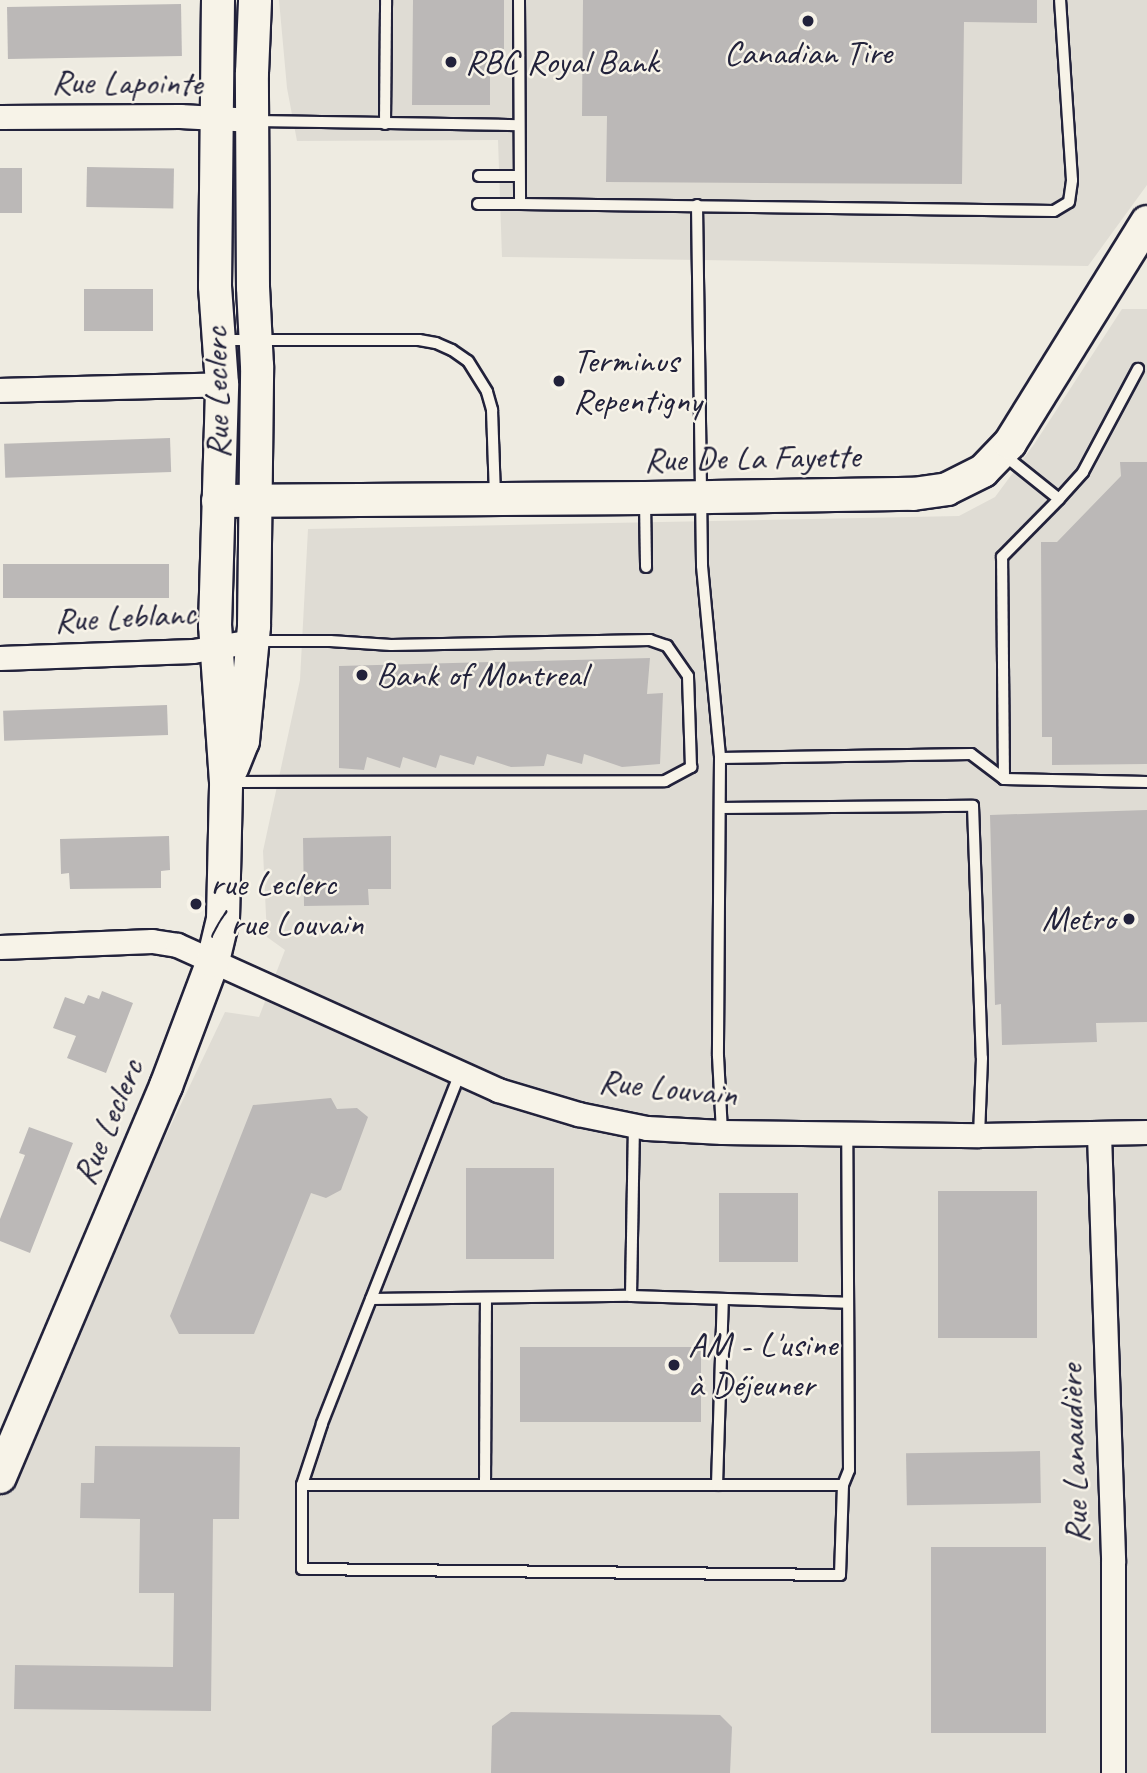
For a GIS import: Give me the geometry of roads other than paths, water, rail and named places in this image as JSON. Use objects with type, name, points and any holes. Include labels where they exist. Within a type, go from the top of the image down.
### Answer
[{"type":"street","name":"Rue Leclerc","points":[[0,1477],[166,1086],[213,961],[225,898],[226,782],[216,648],[215,534],[222,384],[215,286],[218,0]]},
{"type":"street","name":"Rue Leclerc","points":[[226,782],[243,741],[253,641],[257,341],[253,287],[256,0]]},
{"type":"street","name":"Rue Lapointe","points":[[0,117],[253,121]]},
{"type":"street","name":"Rue De La Fayette","points":[[218,501],[495,500],[932,492],[973,478],[1002,453],[1058,369],[1147,222]]},
{"type":"street","points":[[0,390],[222,384]]},
{"type":"street","name":"Rue Leblanc","points":[[0,658],[216,648],[253,641]]},
{"type":"street","name":"Rue Louvain","points":[[0,947],[166,942],[498,1090],[578,1114],[634,1125],[722,1132],[979,1135],[1147,1132]]},
{"type":"street","name":"Rue Lanaudière","points":[[1099,1134],[1113,1562],[1113,1773]]},
{"type":"lane","points":[[385,124],[386,0]]},
{"type":"lane","points":[[519,0],[520,204]]},
{"type":"lane","points":[[478,204],[1054,211],[1069,202],[1072,180],[1060,0]]},
{"type":"lane","points":[[253,121],[519,125]]},
{"type":"lane","points":[[479,177],[519,176]]},
{"type":"lane","points":[[697,205],[702,566],[720,758],[718,1056],[722,1132]]},
{"type":"lane","points":[[219,340],[419,340],[436,342],[452,350],[468,361],[487,393],[492,410],[495,500]]},
{"type":"lane","points":[[1004,779],[1002,557],[1083,472],[1138,369]]},
{"type":"lane","points":[[1002,453],[1059,499]]},
{"type":"lane","points":[[645,498],[646,567]]},
{"type":"lane","points":[[226,782],[665,781],[691,767],[688,676],[667,646],[650,640],[391,645],[330,641],[253,641]]},
{"type":"lane","points":[[720,758],[971,754],[1004,779],[1147,782]]},
{"type":"lane","points":[[720,808],[973,806],[982,1058],[979,1135]]},
{"type":"lane","points":[[460,1073],[371,1299],[302,1485],[302,1569],[840,1575],[843,1485],[849,1470],[847,1132]]},
{"type":"lane","points":[[631,1296],[634,1125]]},
{"type":"lane","points":[[371,1299],[631,1296],[848,1303]]},
{"type":"lane","points":[[485,1484],[486,1298]]},
{"type":"lane","points":[[717,1485],[723,1299]]},
{"type":"lane","points":[[302,1485],[843,1485]]},
{"type":"place","name":"Canadian Tire","points":[[808,21]]},
{"type":"place","name":"RBC Royal Bank","points":[[451,62]]},
{"type":"place","name":"Terminus Repentigny","points":[[559,381]]},
{"type":"place","name":"Bank of Montreal","points":[[362,675]]},
{"type":"place","name":"rue Leclerc / rue Louvain","points":[[196,904]]},
{"type":"place","name":"Metro","points":[[1129,919]]},
{"type":"place","name":"AM - L'usine à Déjeuner","points":[[674,1365]]}]
